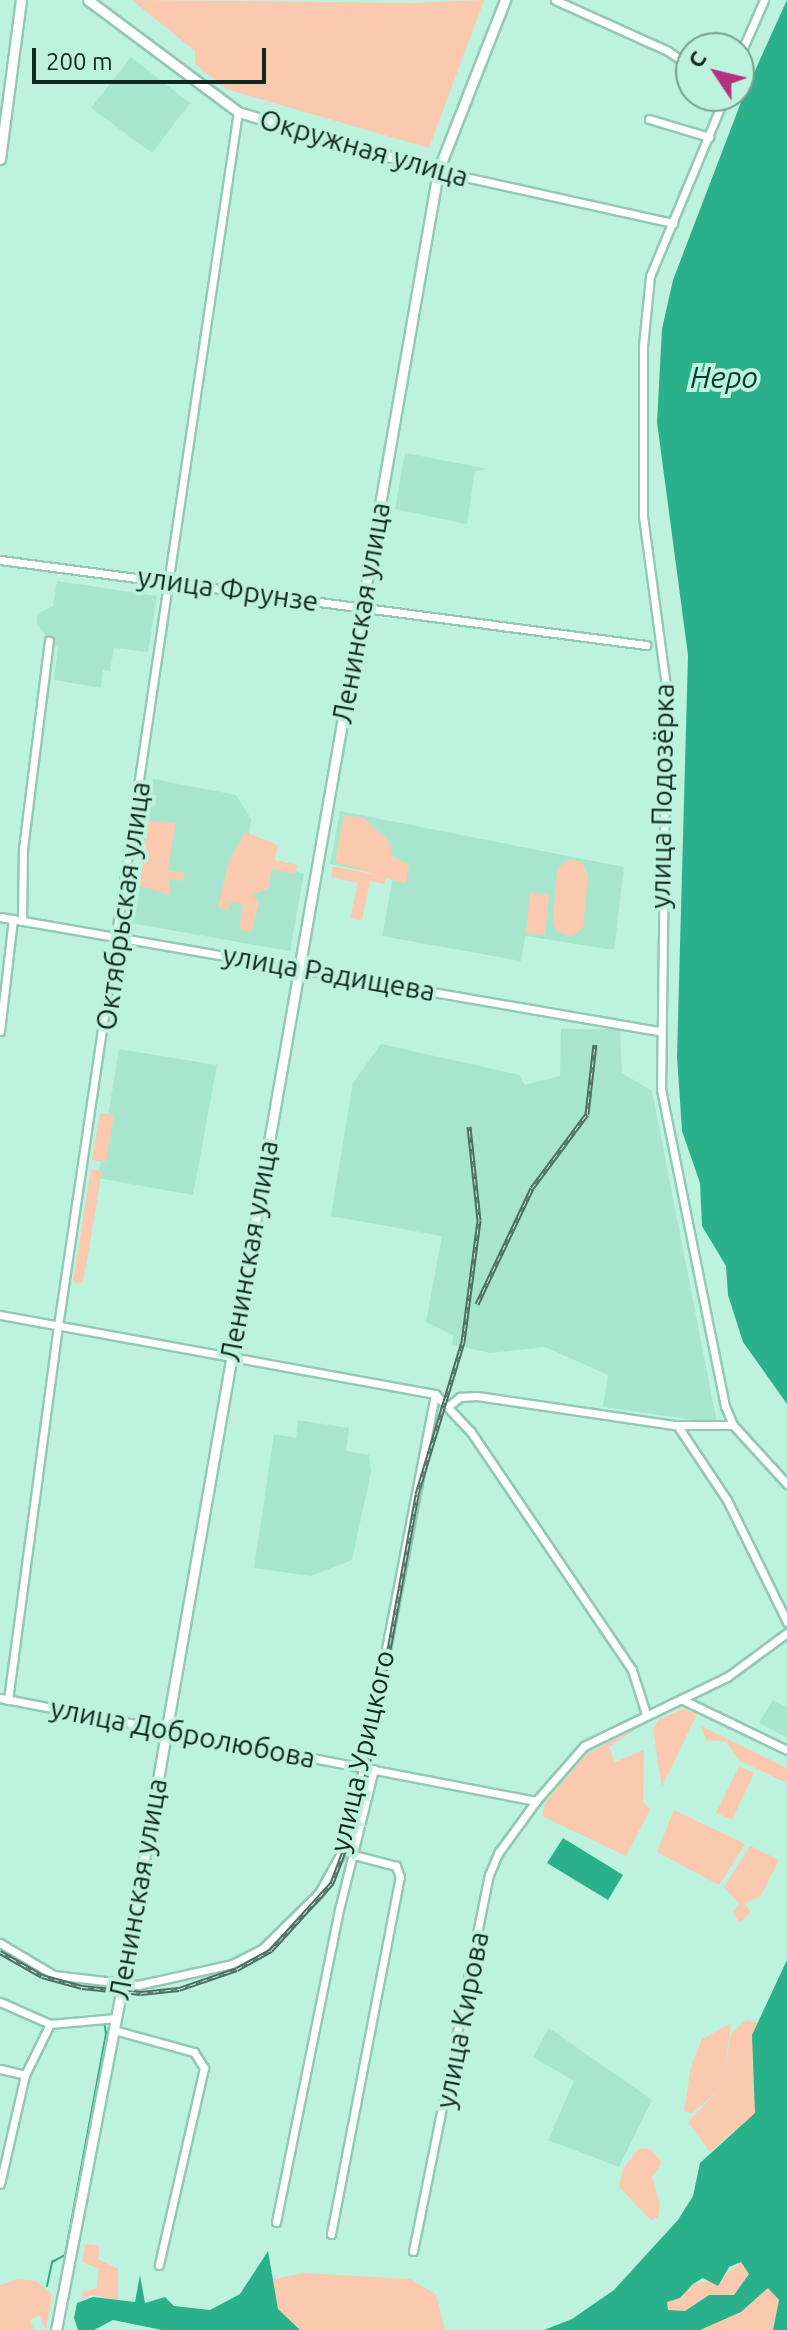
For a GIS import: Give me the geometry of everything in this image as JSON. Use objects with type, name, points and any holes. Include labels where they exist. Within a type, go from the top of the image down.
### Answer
[{"type":"main road","points":[[0,159],[21,0]]},
{"type":"main road","name":"Окружная улица","points":[[88,0],[238,112],[438,171]]},
{"type":"main road","name":"Ленинская улица","points":[[56,2330],[122,1986],[438,171],[505,0]]},
{"type":"street","points":[[555,0],[675,56]]},
{"type":"street","points":[[750,32],[764,0]]},
{"type":"street","name":"Октябрьская улица","points":[[4,1699],[238,112]]},
{"type":"street","name":"улица Подозёрка","points":[[719,112],[650,276],[643,346],[643,516],[666,686],[658,1031],[661,1089],[699,1297],[733,1425],[787,1484]]},
{"type":"street","points":[[649,119],[709,137]]},
{"type":"street","name":"Окружная улица","points":[[438,171],[673,223]]},
{"type":"street","name":"улица Фрунзе","points":[[0,560],[646,645]]},
{"type":"street","points":[[0,1031],[17,920],[49,641]]},
{"type":"street","name":"улица Радищева","points":[[0,917],[119,935],[658,1031]]},
{"type":"street","points":[[0,1315],[435,1394],[447,1403],[632,1670],[646,1714]]},
{"type":"street","name":"улица Урицкого","points":[[0,1943],[54,1975],[122,1986],[232,1964],[263,1948],[293,1922],[334,1871],[347,1842],[364,1767],[435,1394]]},
{"type":"street","points":[[447,1403],[460,1397],[477,1396],[677,1425],[733,1425]]},
{"type":"street","points":[[677,1425],[727,1500],[787,1622]]},
{"type":"street","points":[[536,1801],[584,1746],[749,1664],[787,1633]]},
{"type":"street","name":"улица Добролюбова","points":[[4,1699],[165,1727],[536,1801]]},
{"type":"street","points":[[681,1699],[787,1750]]},
{"type":"street","name":"улица Урицкого","points":[[276,2222],[374,1769]]},
{"type":"street","name":"улица Кирова","points":[[413,2251],[489,1875],[536,1801]]},
{"type":"street","points":[[331,2234],[400,1877],[396,1866],[354,1855]]},
{"type":"street","points":[[0,2002],[50,2024],[116,2018]]},
{"type":"street","points":[[0,2184],[25,2075],[50,2024]]},
{"type":"street","points":[[114,2030],[194,2052],[204,2068],[159,2265]]},
{"type":"street","points":[[0,2069],[25,2075]]},
{"type":"shaded area","points":[[132,0],[411,3],[484,0],[429,148],[226,89],[195,64],[195,51]]},
{"type":"shaded area","points":[[131,57],[190,103],[152,153],[91,108]]},
{"type":"shaded area","points":[[405,453],[488,469],[475,471],[467,524],[395,509]]},
{"type":"shaded area","points":[[57,581],[157,596],[148,652],[114,648],[110,671],[103,670],[101,688],[54,680],[58,648],[37,625],[37,614],[53,606]]},
{"type":"shaded area","points":[[153,779],[236,795],[251,819],[246,854],[304,874],[290,951],[130,923]]},
{"type":"shaded area","points":[[340,811],[624,867],[614,950],[525,936],[521,961],[382,936],[393,877],[330,864]]},
{"type":"shaded area","points":[[344,815],[364,818],[390,842],[392,856],[409,865],[406,884],[335,862]]},
{"type":"shaded area","points":[[148,821],[176,823],[168,870],[185,873],[183,881],[168,879],[171,895],[137,885]]},
{"type":"shaded area","points":[[245,832],[278,845],[275,860],[297,865],[295,874],[272,869],[268,889],[252,894],[259,903],[251,932],[239,930],[243,905],[230,902],[228,911],[218,907],[229,862]]},
{"type":"shaded area","points":[[567,860],[582,862],[588,876],[583,928],[571,937],[556,931],[553,921],[557,870]]},
{"type":"shaded area","points":[[333,866],[386,877],[385,884],[370,881],[362,920],[350,918],[358,883],[331,877]]},
{"type":"shaded area","points":[[530,893],[549,895],[545,935],[526,933]]},
{"type":"shaded area","points":[[561,1029],[620,1029],[622,1073],[652,1091],[717,1423],[603,1407],[608,1375],[545,1347],[490,1353],[452,1344],[453,1335],[426,1322],[442,1236],[331,1216],[353,1083],[381,1044],[520,1075],[525,1085],[560,1076]]},
{"type":"shaded area","points":[[119,1049],[217,1065],[193,1195],[98,1178]]},
{"type":"shaded area","points":[[100,1113],[114,1115],[106,1162],[92,1160]]},
{"type":"shaded area","points":[[91,1169],[102,1171],[83,1283],[73,1282]]},
{"type":"shaded area","points":[[298,1420],[349,1428],[346,1451],[369,1455],[371,1472],[352,1560],[311,1576],[254,1568],[274,1434],[296,1438]]},
{"type":"shaded area","points":[[773,1700],[787,1707],[787,1738],[759,1723]]},
{"type":"shaded area","points":[[683,1709],[697,1714],[662,1787],[653,1729],[659,1719]]},
{"type":"shaded area","points":[[640,1726],[609,1747],[615,1762],[644,1750],[643,1802],[650,1810],[626,1856],[542,1816],[545,1803],[587,1754]]},
{"type":"shaded area","points":[[701,1726],[787,1768],[787,1783],[740,1761],[726,1742],[706,1740]]},
{"type":"shaded area","points":[[739,1766],[754,1773],[732,1820],[716,1813]]},
{"type":"shaded area","points":[[674,1810],[745,1844],[719,1885],[657,1852]]},
{"type":"shaded area","points":[[750,1846],[779,1860],[760,1897],[744,1903],[751,1912],[740,1923],[733,1913],[739,1904],[724,1887]]},
{"type":"shaded area","points":[[746,2020],[758,2023],[752,2062],[758,2102],[755,2113],[710,2152],[688,2122],[718,2091],[692,2113],[684,2111],[691,2066],[702,2039],[731,2023],[724,2075],[731,2034]]},
{"type":"shaded area","points":[[549,2028],[652,2100],[619,2167],[548,2140],[574,2081],[533,2057]]},
{"type":"shaded area","points":[[638,2149],[651,2149],[662,2163],[652,2177],[660,2204],[658,2217],[651,2220],[619,2187],[623,2169]]},
{"type":"shaded area","points":[[85,2244],[99,2246],[98,2259],[118,2269],[118,2300],[93,2295],[81,2299],[83,2292],[97,2288],[99,2269],[82,2262]]},
{"type":"shaded area","points":[[741,2262],[749,2274],[734,2295],[704,2297],[685,2311],[668,2311],[667,2302],[680,2298],[693,2284],[720,2279]]},
{"type":"shaded area","points":[[304,2273],[410,2279],[436,2294],[445,2330],[300,2330],[280,2315],[269,2280]]},
{"type":"shaded area","points":[[19,2279],[36,2281],[52,2294],[46,2330],[39,2315],[30,2320],[34,2330],[0,2330],[0,2285]]},
{"type":"shaded area","points":[[768,2288],[779,2300],[773,2330],[700,2330],[741,2312]]},
{"type":"water","name":"Неро","points":[[787,0],[787,1404],[743,1342],[728,1295],[726,1266],[702,1226],[700,1183],[682,1131],[677,1056],[688,655],[657,422],[662,329],[673,280],[737,112],[755,112],[755,71]]},
{"type":"water","points":[[563,1838],[623,1875],[608,1900],[547,1863]]},
{"type":"water","points":[[787,1960],[787,2330],[773,2330],[779,2300],[768,2288],[741,2312],[700,2330],[544,2330],[572,2319],[614,2290],[678,2220],[693,2196],[700,2163],[755,2113],[752,2035]],"holes":[[[741,2262],[749,2274],[734,2295],[709,2295],[685,2311],[668,2310],[667,2302],[680,2298],[703,2278],[718,2286],[729,2267]]]},
{"type":"water","points":[[268,2251],[278,2309],[300,2330],[162,2330],[113,2320],[94,2330],[78,2330],[74,2318],[77,2303],[93,2297],[135,2302],[140,2275],[145,2303],[165,2297],[174,2306],[210,2310],[240,2294]]},
{"type":"waterway","points":[[47,2286],[52,2262],[65,2255],[106,2033],[104,2022]]},
{"type":"railway","points":[[477,1304],[532,1188],[587,1114],[595,1044]]},
{"type":"railway","points":[[0,1952],[42,1976],[82,1987],[141,1993],[179,1989],[237,1969],[271,1950],[332,1883],[360,1809],[417,1494],[463,1342],[479,1220],[469,1127]]}]
